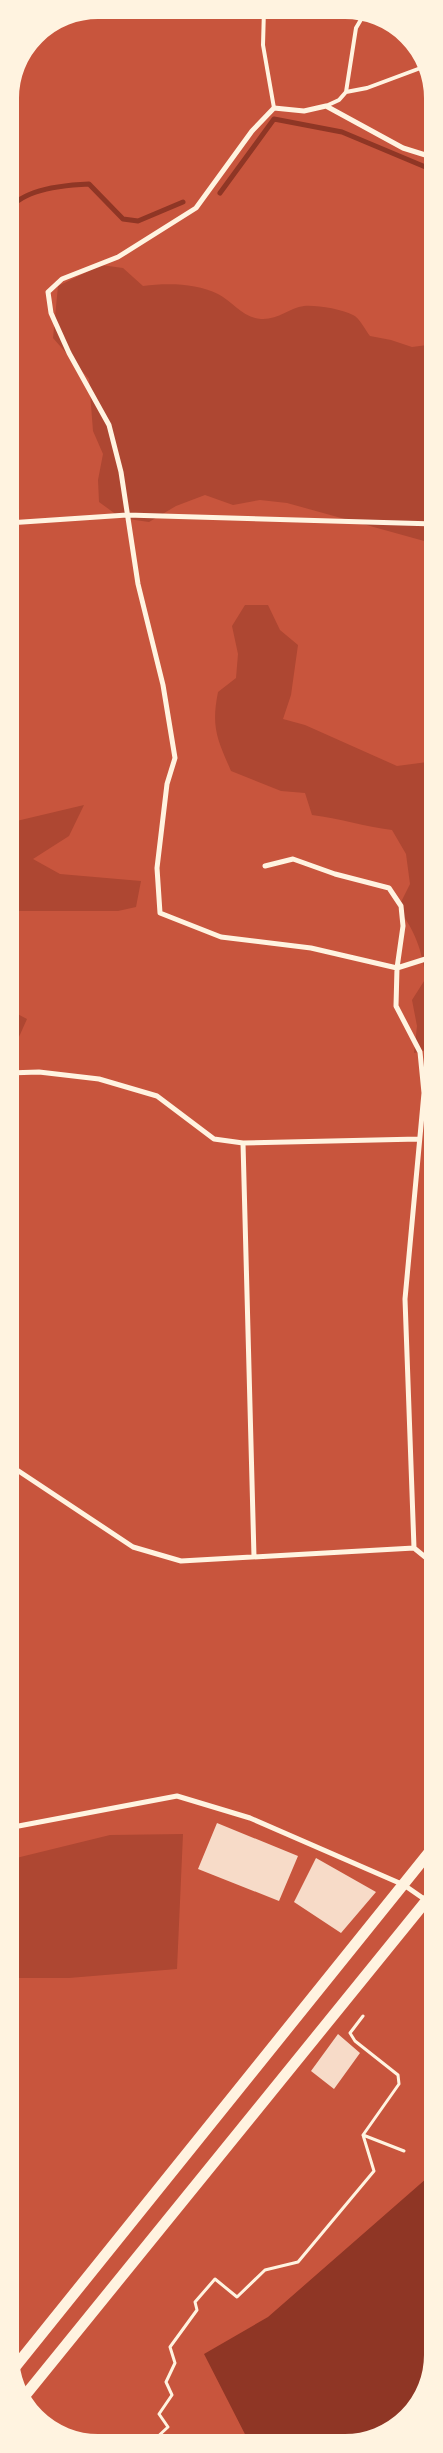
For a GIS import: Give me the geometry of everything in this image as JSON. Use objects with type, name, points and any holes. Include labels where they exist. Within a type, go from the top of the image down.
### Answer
[{"type":"main road","points":[[17,2365],[427,1855]]},
{"type":"main road","points":[[26,2394],[426,1901]]},
{"type":"street","points":[[427,156],[403,148],[326,106],[304,111],[274,108],[252,131],[196,208],[118,257],[62,279],[48,292],[51,313],[69,353],[109,425],[121,472],[138,584],[163,685],[175,758],[167,784],[157,868],[160,913],[221,937],[311,948],[397,968],[427,959]]},
{"type":"street","points":[[16,522],[127,515],[427,524]]},
{"type":"street","points":[[265,866],[293,859],[335,874],[389,888],[401,906],[403,926],[397,968],[396,1006],[420,1052],[424,1093],[405,1299],[414,1548]]},
{"type":"street","points":[[16,1073],[39,1072],[99,1079],[157,1096],[214,1139],[243,1144],[419,1139]]},
{"type":"street","points":[[243,1144],[254,1558]]},
{"type":"street","points":[[16,1469],[133,1547],[181,1561],[414,1548],[427,1559]]},
{"type":"street","points":[[16,1826],[176,1796],[250,1818],[404,1885],[426,1901]]},
{"type":"lane","points":[[264,16],[262,45],[274,108]]},
{"type":"lane","points":[[326,106],[339,100],[346,92],[356,28],[361,18]]},
{"type":"lane","points":[[346,92],[367,88],[420,68]]},
{"type":"path","points":[[363,2016],[350,2034],[355,2041],[398,2075],[399,2084],[363,2135]]},
{"type":"path","points":[[363,2135],[404,2151]]},
{"type":"path","points":[[158,2437],[168,2427],[159,2414],[172,2395],[166,2382],[175,2363],[170,2347],[197,2310],[196,2302],[215,2279],[237,2297],[265,2270],[298,2262],[374,2171],[363,2135]]},
{"type":"shaded area","points":[[101,265],[123,268],[143,286],[181,285],[209,290],[255,318],[273,318],[304,306],[322,307],[342,311],[356,317],[370,336],[412,347],[427,345],[427,542],[287,503],[260,500],[233,505],[205,495],[176,506],[149,522],[121,518],[99,502],[98,480],[103,454],[93,431],[89,379],[53,338],[58,286]]},
{"type":"shaded area","points":[[245,605],[268,605],[280,630],[298,645],[291,695],[283,719],[305,725],[397,766],[427,762],[427,1050],[414,1053],[417,1026],[412,1000],[426,978],[422,958],[417,941],[398,908],[410,884],[406,854],[392,830],[312,815],[305,793],[281,791],[231,771],[219,741],[215,715],[218,692],[236,678],[238,654],[232,626]]},
{"type":"shaded area","points":[[84,805],[69,836],[33,859],[60,874],[141,881],[136,907],[118,911],[16,911],[16,821]]},
{"type":"shaded area","points":[[16,1013],[27,1019],[16,1044]]},
{"type":"shaded area","points":[[183,1834],[177,1969],[69,1978],[17,1978],[16,2111],[16,1858],[110,1835]]},
{"type":"shaded area","points":[[427,2178],[427,2355],[425,2371],[421,2386],[413,2400],[395,2420],[371,2432],[355,2436],[246,2437],[204,2354],[268,2317]]},
{"type":"building","points":[[217,1823],[298,1856],[279,1901],[198,1869]]},
{"type":"building","points":[[316,1858],[376,1892],[341,1933],[294,1902]]},
{"type":"building","points":[[338,2034],[360,2053],[334,2089],[311,2071]]},
{"type":"waterway","points":[[220,193],[274,119],[342,132],[427,168]]},
{"type":"waterway","points":[[16,202],[33,193],[44,190],[89,184],[123,219],[138,221],[183,202]]}]
